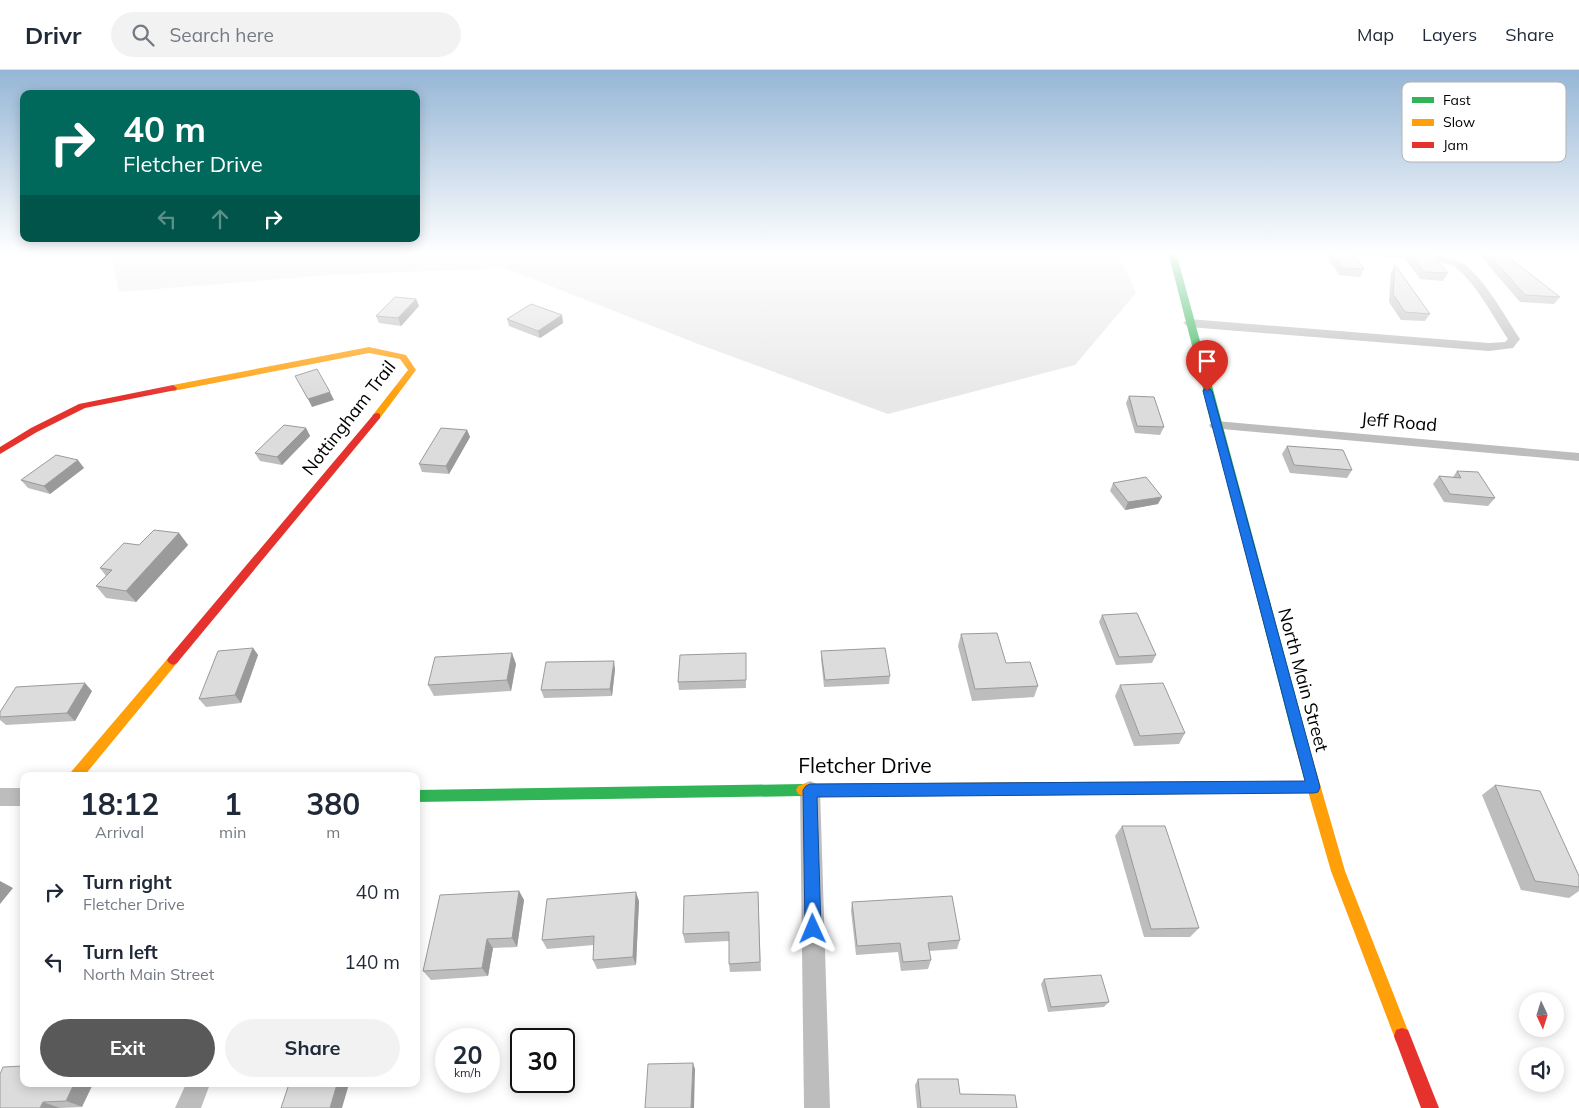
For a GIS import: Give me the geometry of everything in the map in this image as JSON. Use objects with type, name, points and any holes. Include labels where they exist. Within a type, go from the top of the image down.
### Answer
[{"type":"street","name":"North Main Street","points":[[1184,300],[1338,871],[1430,1108]]},
{"type":"street","points":[[1189,323],[1489,347],[1509,345],[1514,339],[1488,300]]},
{"type":"street","name":"Nottingham Trail","points":[[0,451],[34,430],[82,406],[176,387],[369,350],[403,357],[412,370],[371,423],[79,772]]},
{"type":"street","name":"Jeff Road","points":[[1216,425],[1579,457]]},
{"type":"street","name":"Fletcher Drive","points":[[420,796],[810,790],[1314,787]]},
{"type":"street","points":[[810,790],[816,1108]]},
{"type":"street","points":[[0,797],[20,798]]},
{"type":"street","points":[[188,1108],[197,1087]]},
{"type":"shaded area","points":[[587,300],[1130,300],[1075,365],[888,414],[698,344]]},
{"type":"building","points":[[392,300],[415,300],[398,318],[376,316]]},
{"type":"building","points":[[1397,300],[1420,300],[1430,314],[1405,312]]},
{"type":"building","points":[[531,304],[562,315],[538,331],[507,319]]},
{"type":"building","points":[[317,369],[330,392],[308,399],[295,376]]},
{"type":"building","points":[[1129,396],[1154,397],[1164,427],[1137,426]]},
{"type":"building","points":[[284,425],[306,428],[277,457],[255,453]]},
{"type":"building","points":[[441,428],[467,430],[446,466],[419,464]]},
{"type":"building","points":[[1287,446],[1343,450],[1352,470],[1294,465]]},
{"type":"building","points":[[56,455],[78,460],[44,486],[21,480]]},
{"type":"building","points":[[1457,471],[1478,472],[1495,498],[1450,494],[1439,476],[1461,478]]},
{"type":"building","points":[[1146,477],[1162,497],[1128,502],[1113,483]]},
{"type":"building","points":[[154,530],[179,533],[126,591],[96,586],[112,570],[100,568],[124,543],[139,545]]},
{"type":"building","points":[[1137,613],[1156,655],[1119,657],[1102,615]]},
{"type":"building","points":[[997,633],[1006,663],[1030,662],[1038,686],[975,689],[961,634]]},
{"type":"building","points":[[253,648],[235,695],[199,699],[218,651]]},
{"type":"building","points":[[885,648],[890,676],[825,680],[821,651]]},
{"type":"building","points":[[512,653],[507,680],[428,685],[435,657]]},
{"type":"building","points":[[746,653],[746,680],[678,682],[680,655]]},
{"type":"building","points":[[614,661],[610,689],[541,690],[546,662]]},
{"type":"building","points":[[85,683],[67,713],[0,717],[0,712],[16,687]]},
{"type":"building","points":[[1163,683],[1185,733],[1140,736],[1120,685]]},
{"type":"building","points":[[1495,785],[1540,791],[1579,876],[1579,887],[1535,881]]},
{"type":"building","points":[[1122,826],[1165,826],[1199,928],[1151,929]]},
{"type":"building","points":[[519,891],[512,938],[487,939],[482,968],[423,971],[440,895]]},
{"type":"building","points":[[636,892],[633,957],[593,960],[594,936],[542,940],[547,899]]},
{"type":"building","points":[[758,892],[760,962],[729,964],[729,932],[683,934],[684,896]]},
{"type":"building","points":[[952,896],[960,940],[928,943],[931,960],[903,962],[900,943],[857,946],[852,902]]},
{"type":"building","points":[[1101,975],[1109,1002],[1051,1007],[1044,979]]},
{"type":"building","points":[[693,1063],[691,1108],[645,1108],[648,1064]]},
{"type":"building","points":[[20,1066],[20,1087],[73,1087],[66,1101],[43,1102],[40,1108],[0,1108],[0,1074],[3,1067]]},
{"type":"building","points":[[918,1079],[958,1079],[960,1094],[1015,1095],[1017,1108],[921,1108]]},
{"type":"building","points":[[288,1087],[336,1087],[330,1108],[281,1108]]},
{"type":"traffic: fast","points":[[1185,300],[1302,746]]},
{"type":"traffic: fast","points":[[1063,788],[1313,787]]},
{"type":"traffic: fast","points":[[420,796],[803,790]]},
{"type":"traffic: slow","points":[[173,388],[369,350],[403,357],[412,370],[377,416]]},
{"type":"traffic: slow","points":[[79,772],[173,660]]},
{"type":"traffic: slow","points":[[1302,746],[1338,871],[1402,1036]]},
{"type":"traffic: slow","points":[[803,790],[1063,788]]},
{"type":"traffic: jam","points":[[0,451],[34,430],[82,406],[173,388]]},
{"type":"traffic: jam","points":[[173,660],[377,416]]},
{"type":"traffic: jam","points":[[1402,1036],[1430,1108]]},
{"type":"route","points":[[813,929],[810,790],[1314,787],[1207,391]]}]
